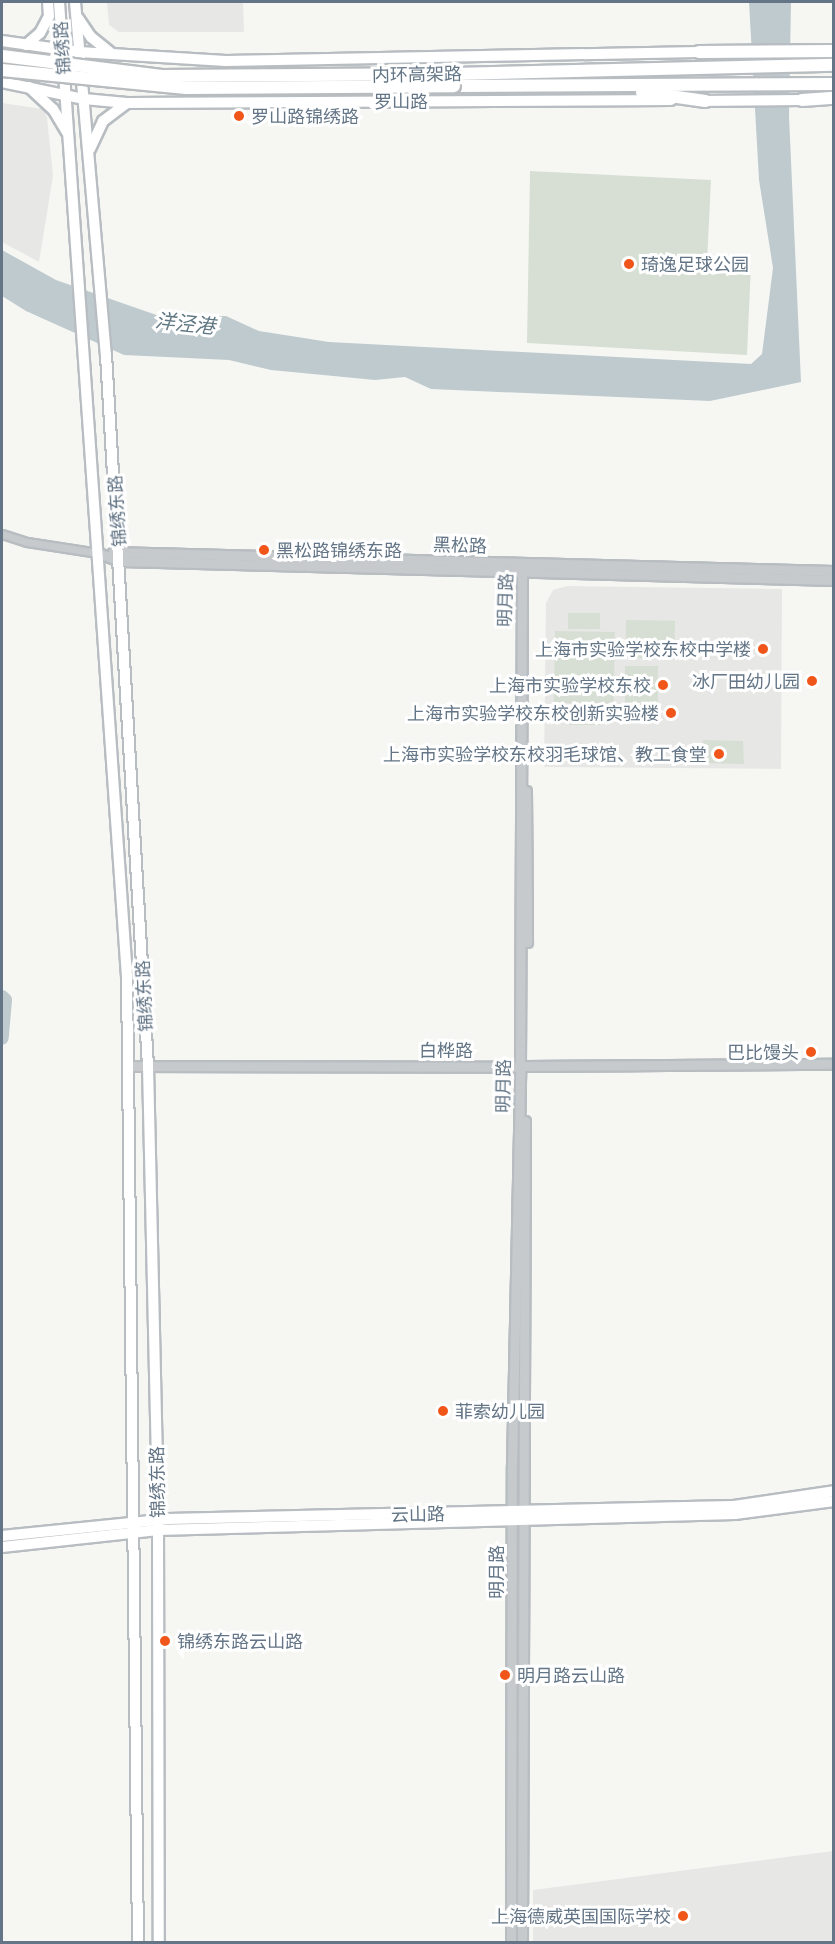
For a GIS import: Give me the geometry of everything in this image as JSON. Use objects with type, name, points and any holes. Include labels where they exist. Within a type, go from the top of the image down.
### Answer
[{"type":"highway","points":[[699,52],[834,51]]},
{"type":"highway","points":[[699,52],[803,65]]},
{"type":"highway","name":"内环高架路","points":[[2,56],[162,76],[454,80],[593,86],[834,84]]},
{"type":"highway","name":"内环高架路","points":[[2,70],[186,88],[834,65]]},
{"type":"highway","points":[[593,86],[705,101]]},
{"type":"highway","points":[[802,100],[834,99]]},
{"type":"main road","points":[[26,45],[40,33],[49,16],[48,2]]},
{"type":"main road","name":"锦绣路","points":[[59,2],[65,95]]},
{"type":"main road","points":[[76,7],[91,37],[112,54]]},
{"type":"main road","name":"锦绣路","points":[[76,7],[79,52]]},
{"type":"main road","points":[[2,41],[79,52],[226,61],[699,52]]},
{"type":"main road","name":"锦绣东路","points":[[79,52],[102,293],[148,1066],[158,1525],[159,1942]]},
{"type":"main road","name":"罗山路","points":[[2,82],[84,99],[127,103],[802,100]]},
{"type":"main road","points":[[29,87],[53,109],[68,135]]},
{"type":"main road","name":"锦绣东路","points":[[65,95],[78,283],[85,348],[130,1066],[138,1942]]},
{"type":"main road","points":[[89,152],[103,121],[127,103]]},
{"type":"main road","name":"云山路","points":[[525,1517],[734,1506],[834,1491]]},
{"type":"main road","name":"云山路","points":[[2,1536],[158,1525],[735,1514],[834,1501]]},
{"type":"main road","name":"云山路","points":[[2,1547],[135,1526]]},
{"type":"street","points":[[2,534],[85,552],[119,556],[522,574],[834,580]]},
{"type":"street","name":"黑松路","points":[[119,556],[834,571]]},
{"type":"street","name":"明月路","points":[[522,564],[525,1517],[522,1942]]},
{"type":"street","name":"白桦路","points":[[130,1066],[834,1064]]},
{"type":"street","name":"明月路","points":[[511,1942],[512,1517],[522,1066]]},
{"type":"shaded area","points":[[107,2],[243,2],[244,32],[119,32],[109,25]]},
{"type":"shaded area","points":[[2,103],[43,109],[47,117],[53,176],[39,262],[2,242]]},
{"type":"shaded area","name":"琦逸足球公园","points":[[530,171],[711,180],[707,263],[751,265],[747,355],[527,343]]},
{"type":"shaded area","name":"上海市实验学校东校","points":[[567,586],[782,589],[781,769],[544,767],[546,603],[553,590]]},
{"type":"shaded area","points":[[568,613],[600,613],[600,629],[568,629]]},
{"type":"shaded area","points":[[626,620],[675,621],[674,659],[625,658]]},
{"type":"shaded area","points":[[555,631],[615,632],[614,704],[554,703]]},
{"type":"shaded area","points":[[625,666],[658,666],[658,712],[625,712]]},
{"type":"shaded area","points":[[568,708],[600,708],[600,725],[568,725]]},
{"type":"shaded area","name":"上海市实验学校东校羽毛球馆、教工食堂","points":[[704,740],[743,741],[744,764],[698,763],[693,750]]},
{"type":"shaded area","name":"上海德威英国国际学校","points":[[833,1851],[833,1942],[533,1942],[533,1890]]},
{"type":"water","name":"洋泾港","points":[[749,2],[791,2],[789,116],[801,382],[710,401],[431,389],[405,377],[375,380],[271,370],[229,360],[124,355],[26,311],[2,296],[2,250],[56,280],[165,318],[226,316],[259,331],[329,342],[751,364],[762,354],[773,268],[759,180]]},
{"type":"waterway","points":[[2,997],[5,1000],[2,1038]]},
{"type":"place","name":"罗山路锦绣路","points":[[239,116]]},
{"type":"place","name":"琦逸足球公园","points":[[629,264]]},
{"type":"place","name":"黑松路锦绣东路","points":[[264,550]]},
{"type":"place","name":"上海市实验学校东校中学楼","points":[[763,649]]},
{"type":"place","name":"冰厂田幼儿园","points":[[812,681]]},
{"type":"place","name":"上海市实验学校东校","points":[[663,685]]},
{"type":"place","name":"上海市实验学校东校创新实验楼","points":[[671,713]]},
{"type":"place","name":"上海市实验学校东校羽毛球馆、教工食堂","points":[[719,754]]},
{"type":"place","name":"巴比馒头","points":[[811,1052]]},
{"type":"place","name":"菲索幼儿园","points":[[443,1411]]},
{"type":"place","name":"锦绣东路云山路","points":[[165,1641]]},
{"type":"place","name":"明月路云山路","points":[[505,1675]]},
{"type":"place","name":"上海德威英国国际学校","points":[[683,1916]]}]
